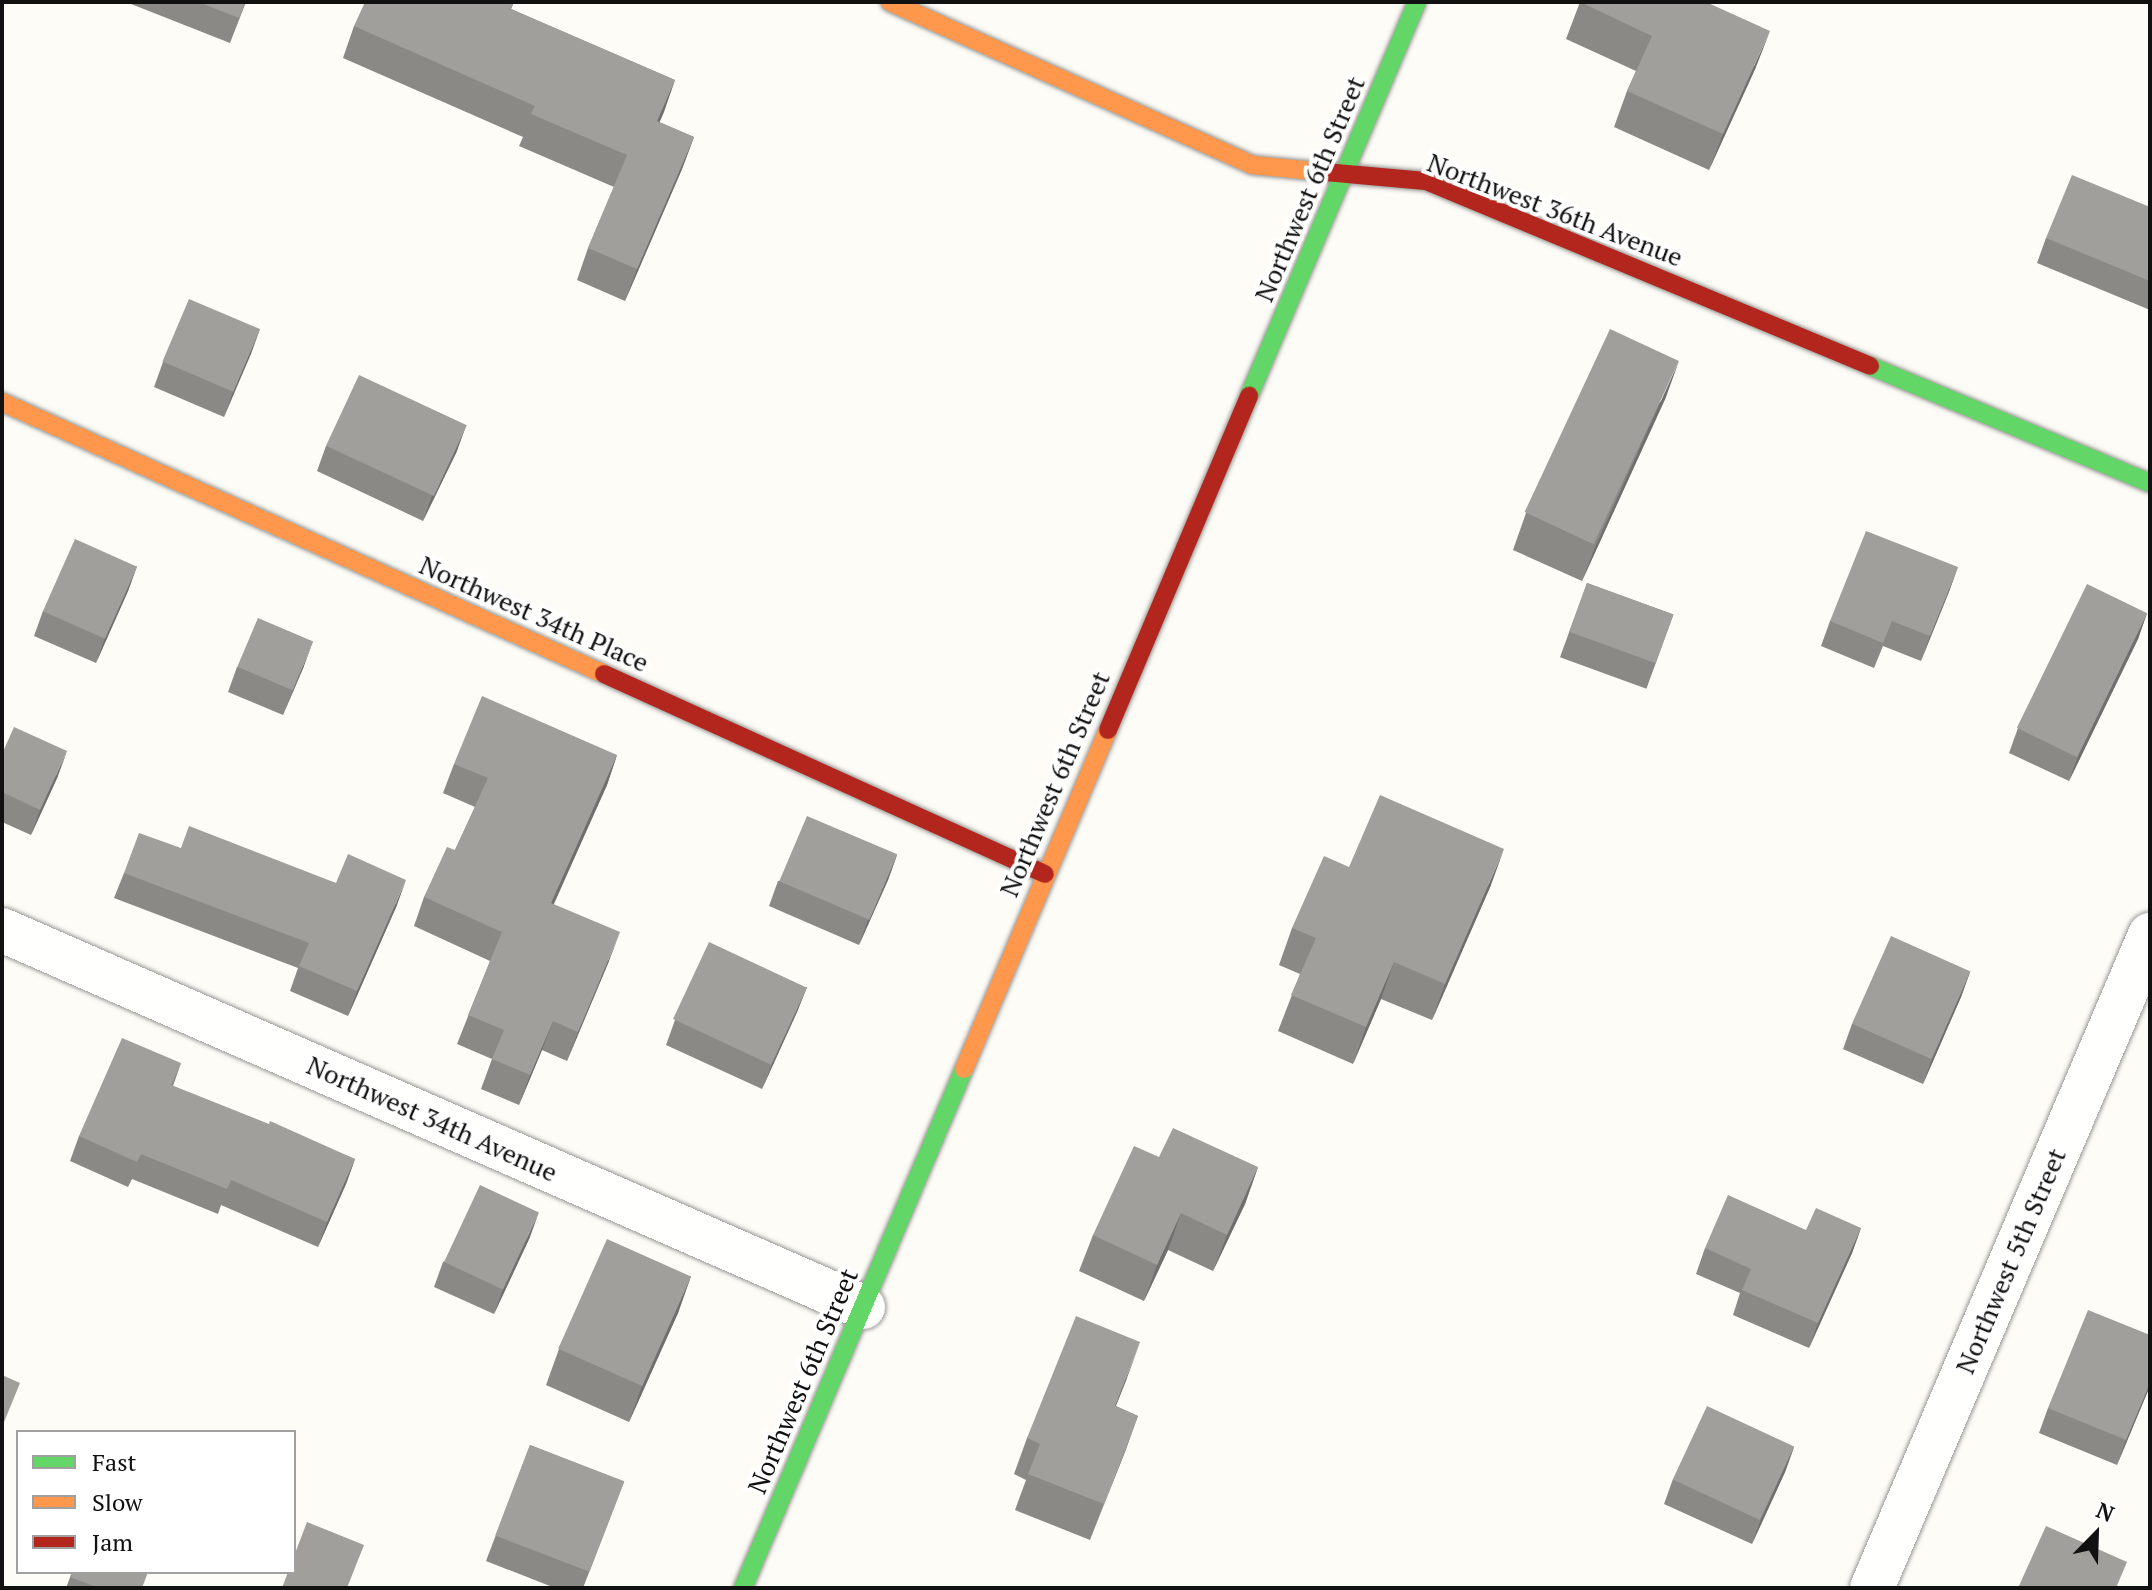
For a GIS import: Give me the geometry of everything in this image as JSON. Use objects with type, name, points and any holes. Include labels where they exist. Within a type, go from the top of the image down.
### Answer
[{"type":"street","name":"Northwest 36th Avenue","points":[[890,2],[1252,165],[1426,181],[2150,483]]},
{"type":"street","name":"Northwest 6th Street","points":[[743,1588],[1417,2]]},
{"type":"street","name":"Northwest 34th Place","points":[[2,402],[1045,874]]},
{"type":"street","name":"Northwest 34th Avenue","points":[[2,930],[863,1307]]},
{"type":"street","name":"Northwest 5th Street","points":[[1872,1588],[2150,935]]},
{"type":"building","points":[[198,2],[245,2],[239,18]]},
{"type":"building","points":[[365,2],[514,2],[511,9],[675,80],[657,121],[694,137],[637,269],[588,248],[627,155],[531,114],[535,106],[354,26]]},
{"type":"building","points":[[1580,2],[1706,2],[1770,31],[1723,134],[1627,91],[1652,36]]},
{"type":"building","points":[[2072,175],[2150,207],[2150,281],[2046,238]]},
{"type":"building","points":[[189,299],[260,329],[233,392],[162,362]]},
{"type":"building","points":[[1610,329],[1679,361],[1594,544],[1525,512]]},
{"type":"building","points":[[359,375],[467,425],[434,496],[326,446]]},
{"type":"building","points":[[1866,531],[1958,567],[1930,636],[1892,621],[1883,643],[1830,621]]},
{"type":"building","points":[[75,539],[137,567],[105,639],[43,611]]},
{"type":"building","points":[[1587,583],[1673,614],[1656,663],[1569,632]]},
{"type":"building","points":[[2087,584],[2147,613],[2077,757],[2017,728]]},
{"type":"building","points":[[258,618],[313,641],[293,690],[237,667]]},
{"type":"building","points":[[482,696],[617,755],[551,903],[620,932],[578,1032],[553,1021],[530,1075],[492,1059],[504,1030],[468,1015],[502,932],[424,897],[447,847],[455,850],[488,778],[454,764]]},
{"type":"building","points":[[14,727],[67,751],[40,810],[2,792],[2,754]]},
{"type":"building","points":[[1380,795],[1504,849],[1445,984],[1394,962],[1366,1027],[1291,995],[1316,938],[1292,928],[1324,856],[1349,867]]},
{"type":"building","points":[[807,816],[897,854],[869,920],[779,881]]},
{"type":"building","points":[[189,826],[336,883],[348,854],[406,880],[357,991],[299,966],[309,943],[124,873],[139,833],[181,848]]},
{"type":"building","points":[[1891,936],[1970,971],[1931,1059],[1852,1024]]},
{"type":"building","points":[[709,942],[807,988],[771,1065],[673,1019]]},
{"type":"building","points":[[122,1038],[181,1063],[171,1085],[269,1124],[270,1121],[355,1159],[327,1222],[231,1180],[227,1189],[141,1154],[137,1162],[79,1136]]},
{"type":"building","points":[[1173,1128],[1258,1167],[1227,1235],[1181,1213],[1157,1265],[1093,1235],[1134,1146],[1159,1157]]},
{"type":"building","points":[[480,1185],[539,1212],[503,1290],[444,1262]]},
{"type":"building","points":[[1728,1195],[1806,1230],[1816,1208],[1861,1228],[1818,1323],[1742,1290],[1751,1269],[1705,1248]]},
{"type":"building","points":[[607,1239],[691,1276],[642,1386],[558,1349]]},
{"type":"building","points":[[2088,1310],[2150,1335],[2150,1383],[2126,1440],[2048,1408]]},
{"type":"building","points":[[1076,1316],[1140,1342],[1115,1406],[1138,1416],[1104,1504],[1028,1474],[1040,1444],[1027,1438]]},
{"type":"building","points":[[2,1375],[20,1383],[2,1427]]},
{"type":"building","points":[[1707,1406],[1794,1447],[1760,1520],[1673,1479]]},
{"type":"building","points":[[530,1445],[624,1481],[590,1572],[495,1536]]},
{"type":"building","points":[[307,1522],[364,1545],[347,1588],[282,1588],[287,1574],[296,1574],[296,1551]]},
{"type":"building","points":[[2046,1526],[2127,1562],[2116,1588],[2018,1588]]},
{"type":"building","points":[[71,1574],[147,1574],[142,1588],[99,1588],[70,1577]]},
{"type":"traffic: fast","points":[[1249,396],[1417,2]]},
{"type":"traffic: fast","points":[[1870,366],[2150,483]]},
{"type":"traffic: fast","points":[[743,1588],[964,1069]]},
{"type":"traffic: slow","points":[[890,2],[1252,165],[1314,171]]},
{"type":"traffic: slow","points":[[2,402],[604,674]]},
{"type":"traffic: slow","points":[[964,1069],[1108,730]]},
{"type":"traffic: jam","points":[[1314,171],[1426,181],[1870,366]]},
{"type":"traffic: jam","points":[[1108,730],[1249,396]]},
{"type":"traffic: jam","points":[[604,674],[1045,874]]}]
